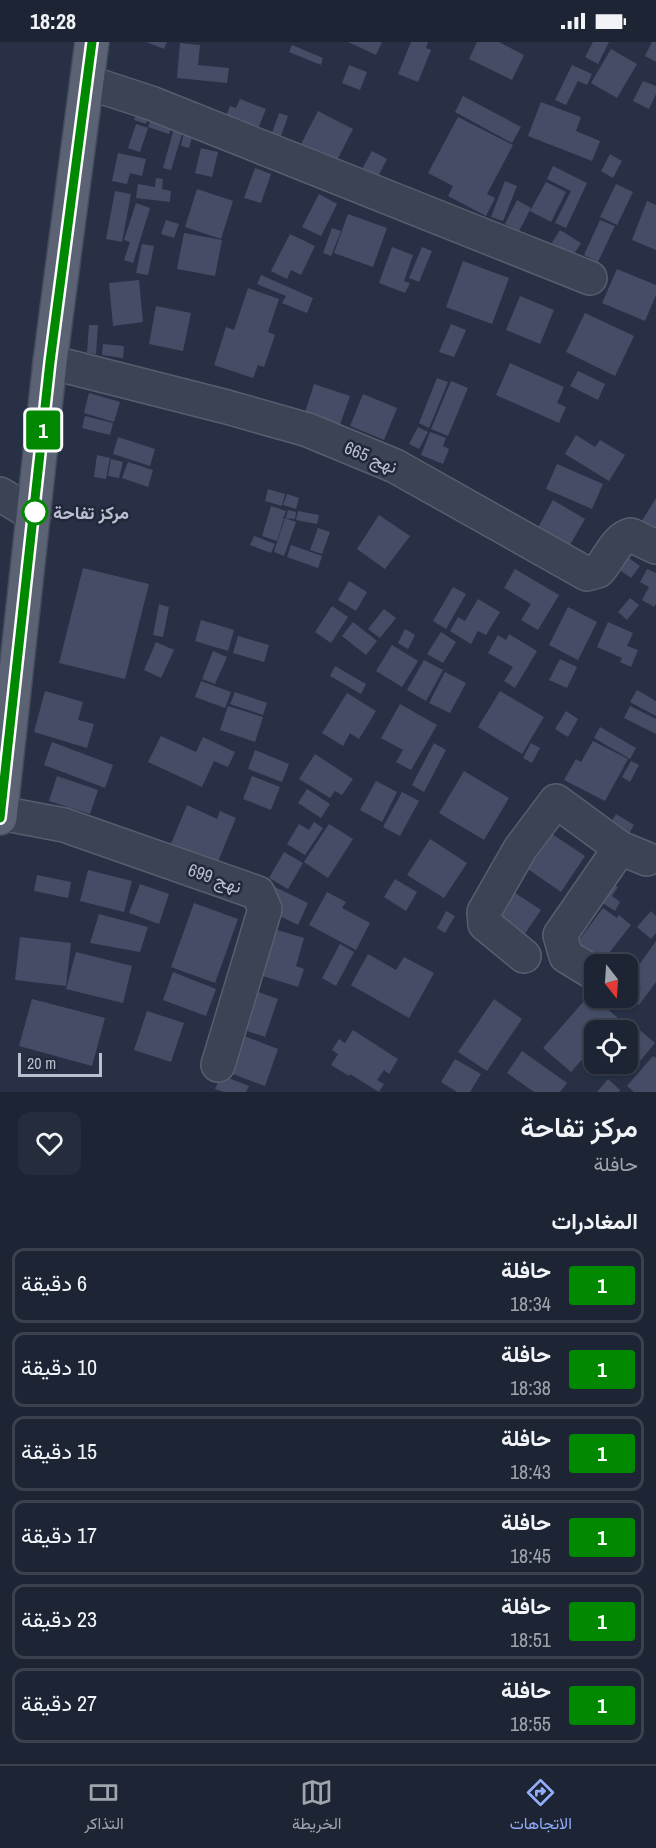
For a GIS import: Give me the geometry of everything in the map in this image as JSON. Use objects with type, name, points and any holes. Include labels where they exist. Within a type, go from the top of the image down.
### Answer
[{"type":"main road","points":[[0,818],[50,362],[92,42]]},
{"type":"street","points":[[87,82],[151,103],[590,278]]},
{"type":"street","name":"نهج 665","points":[[50,362],[308,430],[396,466],[587,574],[598,572],[627,536],[632,535],[656,547]]},
{"type":"street","points":[[0,494],[34,515]]},
{"type":"street","points":[[524,956],[485,924],[484,912],[520,849],[556,801],[645,853],[560,935],[567,956],[584,967]]},
{"type":"street","name":"نهج 699","points":[[0,813],[64,825],[258,893],[265,909],[218,1065]]},
{"type":"building","points":[[146,42],[167,42],[164,49]]},
{"type":"building","points":[[348,42],[382,42],[376,55]]},
{"type":"building","points":[[411,42],[428,42],[426,48],[431,50],[418,82],[398,74]]},
{"type":"building","points":[[477,42],[499,42],[524,55],[512,80],[469,59]]},
{"type":"building","points":[[593,42],[609,42],[598,64],[585,57]]},
{"type":"building","points":[[652,42],[656,42],[656,62],[645,56]]},
{"type":"building","points":[[180,43],[200,45],[198,65],[229,68],[227,83],[177,78]]},
{"type":"building","points":[[292,45],[323,58],[321,65],[289,52]]},
{"type":"building","points":[[611,49],[637,64],[617,98],[591,83]]},
{"type":"building","points":[[349,65],[367,72],[360,90],[342,83]]},
{"type":"building","points":[[572,65],[592,74],[587,85],[578,81],[566,105],[555,100]]},
{"type":"building","points":[[643,81],[656,86],[656,94],[649,109],[633,101]]},
{"type":"building","points":[[463,96],[521,127],[512,143],[455,112]]},
{"type":"building","points":[[240,99],[266,109],[256,134],[224,121],[230,106],[236,108]]},
{"type":"building","points":[[541,102],[581,117],[576,131],[600,141],[592,161],[528,136]]},
{"type":"building","points":[[138,107],[150,111],[146,124],[134,120]]},
{"type":"building","points":[[318,111],[353,129],[336,162],[301,144]]},
{"type":"building","points":[[279,113],[288,116],[279,142],[270,139]]},
{"type":"building","points":[[152,116],[173,123],[169,134],[148,127]]},
{"type":"building","points":[[458,117],[513,145],[487,194],[495,198],[486,216],[448,196],[453,186],[428,173]]},
{"type":"building","points":[[136,124],[148,128],[140,152],[128,148]]},
{"type":"building","points":[[174,128],[183,131],[171,170],[163,168]]},
{"type":"building","points":[[184,132],[193,134],[189,148],[181,146]]},
{"type":"building","points":[[201,148],[218,152],[212,177],[195,173]]},
{"type":"building","points":[[372,151],[387,159],[371,190],[355,182]]},
{"type":"building","points":[[118,153],[146,159],[142,176],[130,173],[127,184],[112,181]]},
{"type":"building","points":[[610,154],[622,161],[613,178],[601,171]]},
{"type":"building","points":[[553,166],[587,183],[566,228],[555,223],[571,191],[547,179]]},
{"type":"building","points":[[255,168],[271,174],[261,203],[244,198]]},
{"type":"building","points":[[156,178],[163,179],[162,189],[171,191],[170,202],[136,198],[138,184],[155,187]]},
{"type":"building","points":[[505,181],[517,186],[503,221],[491,217]]},
{"type":"building","points":[[546,182],[566,192],[551,222],[530,211]]},
{"type":"building","points":[[616,184],[633,192],[617,225],[600,217]]},
{"type":"building","points":[[197,189],[233,201],[221,239],[185,227]]},
{"type":"building","points":[[115,191],[131,194],[122,242],[106,239]]},
{"type":"building","points":[[319,194],[337,204],[321,236],[302,227]]},
{"type":"building","points":[[517,200],[531,208],[519,231],[505,224]]},
{"type":"building","points":[[647,201],[656,205],[656,250],[632,240]]},
{"type":"building","points":[[136,203],[150,208],[133,263],[124,260],[130,242],[124,240]]},
{"type":"building","points":[[348,214],[387,228],[373,267],[334,253]]},
{"type":"building","points":[[166,220],[179,224],[174,238],[161,234]]},
{"type":"building","points":[[600,220],[615,226],[598,262],[584,255]]},
{"type":"building","points":[[332,228],[341,231],[331,256],[323,253]]},
{"type":"building","points":[[560,230],[581,243],[569,262],[548,249]]},
{"type":"building","points":[[184,233],[222,240],[215,276],[177,269]]},
{"type":"building","points":[[290,234],[315,246],[301,275],[291,270],[287,279],[271,271]]},
{"type":"building","points":[[142,244],[154,246],[148,275],[136,273]]},
{"type":"building","points":[[392,247],[413,255],[404,281],[410,283],[405,293],[379,283]]},
{"type":"building","points":[[422,247],[432,251],[419,282],[409,278]]},
{"type":"building","points":[[463,261],[509,278],[492,324],[446,307]]},
{"type":"building","points":[[617,269],[656,285],[656,295],[645,321],[602,303]]},
{"type":"building","points":[[261,275],[313,298],[307,313],[282,303],[286,296],[257,284]]},
{"type":"building","points":[[139,280],[143,322],[113,326],[109,283]]},
{"type":"building","points":[[248,288],[279,299],[268,332],[275,335],[264,367],[258,365],[253,378],[214,365],[226,327],[234,330]]},
{"type":"building","points":[[520,296],[554,310],[540,344],[506,330]]},
{"type":"building","points":[[156,306],[191,313],[183,351],[149,344]]},
{"type":"building","points":[[585,313],[634,336],[615,376],[566,352]]},
{"type":"building","points":[[451,324],[466,330],[454,357],[439,352]]},
{"type":"building","points":[[89,325],[98,325],[96,354],[87,353]]},
{"type":"building","points":[[103,344],[124,346],[123,358],[102,355]]},
{"type":"building","points":[[510,363],[564,387],[557,403],[566,407],[559,423],[496,395]]},
{"type":"building","points":[[578,371],[605,384],[598,400],[570,386]]},
{"type":"building","points":[[437,378],[448,382],[429,428],[419,423]]},
{"type":"building","points":[[451,381],[468,388],[448,436],[431,429]]},
{"type":"building","points":[[314,384],[350,396],[337,433],[302,422]]},
{"type":"building","points":[[89,393],[120,402],[114,422],[84,413]]},
{"type":"building","points":[[363,394],[397,408],[384,440],[350,426]]},
{"type":"building","points":[[85,416],[113,423],[110,435],[82,428]]},
{"type":"building","points":[[418,427],[428,432],[419,449],[409,444]]},
{"type":"building","points":[[430,432],[446,438],[443,446],[449,449],[443,464],[421,455]]},
{"type":"building","points":[[576,435],[595,447],[600,440],[625,455],[609,481],[565,454]]},
{"type":"building","points":[[118,437],[155,449],[150,466],[113,454]]},
{"type":"building","points":[[97,455],[110,458],[106,479],[94,477]]},
{"type":"building","points":[[111,459],[123,462],[119,478],[108,476]]},
{"type":"building","points":[[128,462],[153,470],[148,487],[122,478]]},
{"type":"building","points":[[557,464],[603,484],[592,509],[546,489]]},
{"type":"building","points":[[268,489],[285,494],[282,506],[265,501]]},
{"type":"building","points":[[287,494],[299,498],[296,509],[283,505]]},
{"type":"building","points":[[656,498],[656,532],[638,527]]},
{"type":"building","points":[[553,500],[585,519],[567,550],[536,531]]},
{"type":"building","points":[[271,506],[286,511],[284,517],[281,517],[284,518],[277,541],[262,536]]},
{"type":"building","points":[[288,510],[296,512],[295,519],[286,518]]},
{"type":"building","points":[[298,511],[319,515],[317,524],[296,520]]},
{"type":"building","points":[[379,515],[410,536],[385,569],[357,549]]},
{"type":"building","points":[[285,518],[296,522],[284,556],[274,552]]},
{"type":"building","points":[[318,528],[330,532],[322,554],[310,550]]},
{"type":"building","points":[[254,536],[275,544],[271,553],[250,545]]},
{"type":"building","points":[[291,545],[322,556],[318,568],[287,557]]},
{"type":"building","points":[[622,553],[640,566],[631,578],[613,565]]},
{"type":"building","points":[[83,568],[149,584],[125,679],[59,663]]},
{"type":"building","points":[[515,569],[559,595],[538,630],[521,620],[531,604],[504,588]]},
{"type":"building","points":[[647,569],[656,573],[656,604],[654,607],[642,600],[649,587],[640,582]]},
{"type":"building","points":[[349,581],[367,592],[356,611],[338,600]]},
{"type":"building","points":[[453,587],[466,594],[446,629],[433,621]]},
{"type":"building","points":[[630,598],[639,605],[627,620],[618,612]]},
{"type":"building","points":[[478,599],[500,612],[486,635],[478,631],[471,644],[450,631],[458,617],[465,621]]},
{"type":"building","points":[[159,604],[169,607],[163,637],[153,635]]},
{"type":"building","points":[[332,606],[348,617],[331,643],[315,632]]},
{"type":"building","points":[[568,607],[597,622],[578,660],[549,645]]},
{"type":"building","points":[[384,609],[396,618],[380,638],[368,629]]},
{"type":"building","points":[[201,620],[234,630],[228,651],[195,641]]},
{"type":"building","points":[[353,622],[377,641],[366,655],[342,636]]},
{"type":"building","points":[[608,622],[633,633],[627,646],[638,650],[631,667],[620,662],[622,658],[597,647]]},
{"type":"building","points":[[405,629],[415,635],[408,649],[398,643]]},
{"type":"building","points":[[441,632],[456,642],[443,663],[427,654]]},
{"type":"building","points":[[509,634],[537,651],[515,688],[504,681],[513,667],[488,653],[498,635],[506,640]]},
{"type":"building","points":[[238,636],[269,645],[264,662],[233,653]]},
{"type":"building","points":[[156,642],[174,650],[161,678],[144,670]]},
{"type":"building","points":[[392,645],[418,661],[402,687],[376,671]]},
{"type":"building","points":[[213,651],[227,657],[215,684],[202,679]]},
{"type":"building","points":[[560,659],[577,667],[567,688],[549,680]]},
{"type":"building","points":[[424,660],[443,670],[426,701],[407,690]]},
{"type":"building","points":[[335,666],[366,684],[361,694],[330,676]]},
{"type":"building","points":[[445,672],[466,683],[450,713],[429,703]]},
{"type":"building","points":[[201,681],[231,692],[225,708],[195,697]]},
{"type":"building","points":[[637,690],[656,701],[656,716],[630,702]]},
{"type":"building","points":[[45,691],[83,702],[78,720],[94,724],[87,748],[34,732]]},
{"type":"building","points":[[500,691],[544,717],[522,754],[478,727]]},
{"type":"building","points":[[235,692],[267,703],[263,715],[230,704]]},
{"type":"building","points":[[347,693],[376,711],[359,739],[350,733],[343,746],[322,733]]},
{"type":"building","points":[[400,704],[437,725],[411,770],[396,762],[403,750],[381,738]]},
{"type":"building","points":[[228,706],[263,717],[255,742],[220,730]]},
{"type":"building","points":[[630,706],[656,719],[656,734],[624,718]]},
{"type":"building","points":[[566,711],[578,719],[568,737],[555,729]]},
{"type":"building","points":[[600,727],[636,748],[630,759],[594,738]]},
{"type":"building","points":[[161,736],[196,752],[203,737],[235,752],[228,767],[214,761],[202,787],[148,762]]},
{"type":"building","points":[[593,741],[628,759],[605,801],[564,780],[576,759],[581,762]]},
{"type":"building","points":[[52,742],[113,765],[105,788],[44,765]]},
{"type":"building","points":[[434,743],[446,750],[424,792],[412,785]]},
{"type":"building","points":[[531,743],[540,748],[532,763],[523,758]]},
{"type":"building","points":[[255,750],[289,764],[282,782],[248,769]]},
{"type":"building","points":[[315,754],[353,779],[342,795],[335,791],[330,798],[299,779]]},
{"type":"building","points":[[631,761],[639,765],[630,782],[622,777]]},
{"type":"building","points":[[464,771],[509,798],[484,840],[439,813]]},
{"type":"building","points":[[57,776],[98,790],[90,814],[49,801]]},
{"type":"building","points":[[252,776],[280,787],[271,810],[243,799]]},
{"type":"building","points":[[376,781],[397,792],[382,822],[360,810]]},
{"type":"building","points":[[307,789],[330,804],[321,818],[298,803]]},
{"type":"building","points":[[402,792],[419,801],[400,836],[383,827]]},
{"type":"building","points":[[187,805],[217,819],[220,811],[236,818],[214,871],[168,851]]},
{"type":"building","points":[[616,814],[634,825],[620,849],[602,838]]},
{"type":"building","points":[[314,822],[323,828],[305,855],[287,844],[299,824],[309,830]]},
{"type":"building","points":[[329,824],[353,839],[328,878],[304,862]]},
{"type":"building","points":[[543,828],[585,856],[561,892],[519,863]]},
{"type":"building","points":[[430,839],[467,863],[444,898],[407,875]]},
{"type":"building","points":[[284,852],[303,863],[288,889],[269,878]]},
{"type":"building","points":[[88,870],[132,881],[124,912],[80,901]]},
{"type":"building","points":[[37,875],[71,882],[68,898],[34,891]]},
{"type":"building","points":[[603,877],[618,887],[612,896],[620,902],[615,911],[591,896]]},
{"type":"building","points":[[395,879],[417,892],[406,911],[384,897]]},
{"type":"building","points":[[140,884],[169,894],[159,924],[129,913]]},
{"type":"building","points":[[271,885],[308,903],[298,925],[261,907]]},
{"type":"building","points":[[506,887],[541,910],[522,938],[487,915]]},
{"type":"building","points":[[327,892],[346,902],[342,908],[370,923],[356,950],[309,925]]},
{"type":"building","points":[[194,903],[238,919],[215,983],[171,967]]},
{"type":"building","points":[[603,908],[617,918],[619,915],[631,925],[608,954],[589,954],[576,944]]},
{"type":"building","points":[[446,911],[455,916],[445,933],[437,928]]},
{"type":"building","points":[[651,911],[656,916],[656,933],[651,939],[637,927]]},
{"type":"building","points":[[99,914],[148,927],[140,952],[90,943]]},
{"type":"building","points":[[254,923],[304,938],[296,966],[304,969],[298,987],[240,969]]},
{"type":"building","points":[[20,937],[71,943],[66,986],[15,980]]},
{"type":"building","points":[[656,941],[656,982],[639,1005],[638,991],[641,987],[638,985],[638,966]]},
{"type":"building","points":[[340,944],[354,952],[336,986],[322,978]]},
{"type":"building","points":[[76,952],[132,966],[123,1003],[66,989]]},
{"type":"building","points":[[368,954],[396,970],[404,957],[434,973],[409,1018],[351,985]]},
{"type":"building","points":[[173,972],[216,989],[206,1016],[163,1000]]},
{"type":"building","points":[[231,982],[278,999],[265,1037],[218,1021]]},
{"type":"building","points":[[32,999],[105,1018],[92,1066],[19,1046]]},
{"type":"building","points":[[494,999],[522,1019],[487,1071],[458,1052]]},
{"type":"building","points":[[584,1001],[584,1008],[606,1008],[618,1018],[616,1020],[584,1020],[584,1057],[571,1072],[543,1048]]},
{"type":"building","points":[[147,1011],[184,1023],[171,1062],[134,1050]]},
{"type":"building","points":[[638,1028],[655,1043],[638,1063]]},
{"type":"building","points":[[353,1030],[398,1059],[389,1074],[384,1070],[377,1080],[384,1084],[379,1092],[331,1065],[338,1054],[332,1050],[339,1039],[345,1043]]},
{"type":"building","points":[[239,1034],[278,1049],[265,1086],[225,1071]]},
{"type":"building","points":[[522,1051],[567,1083],[560,1092],[534,1092],[507,1073]]},
{"type":"building","points":[[653,1056],[656,1058],[656,1092],[634,1092],[627,1086]]},
{"type":"building","points":[[455,1059],[481,1074],[470,1092],[457,1092],[441,1082]]},
{"type":"building","points":[[221,1075],[249,1086],[246,1092],[224,1092],[215,1089]]},
{"type":"building","points":[[608,1079],[620,1090],[619,1092],[597,1092]]},
{"type":"bus line","name":"1","points":[[0,818],[50,362],[92,42]]},
{"type":"place","name":"مركز تفاحة","points":[[35,512]]}]
